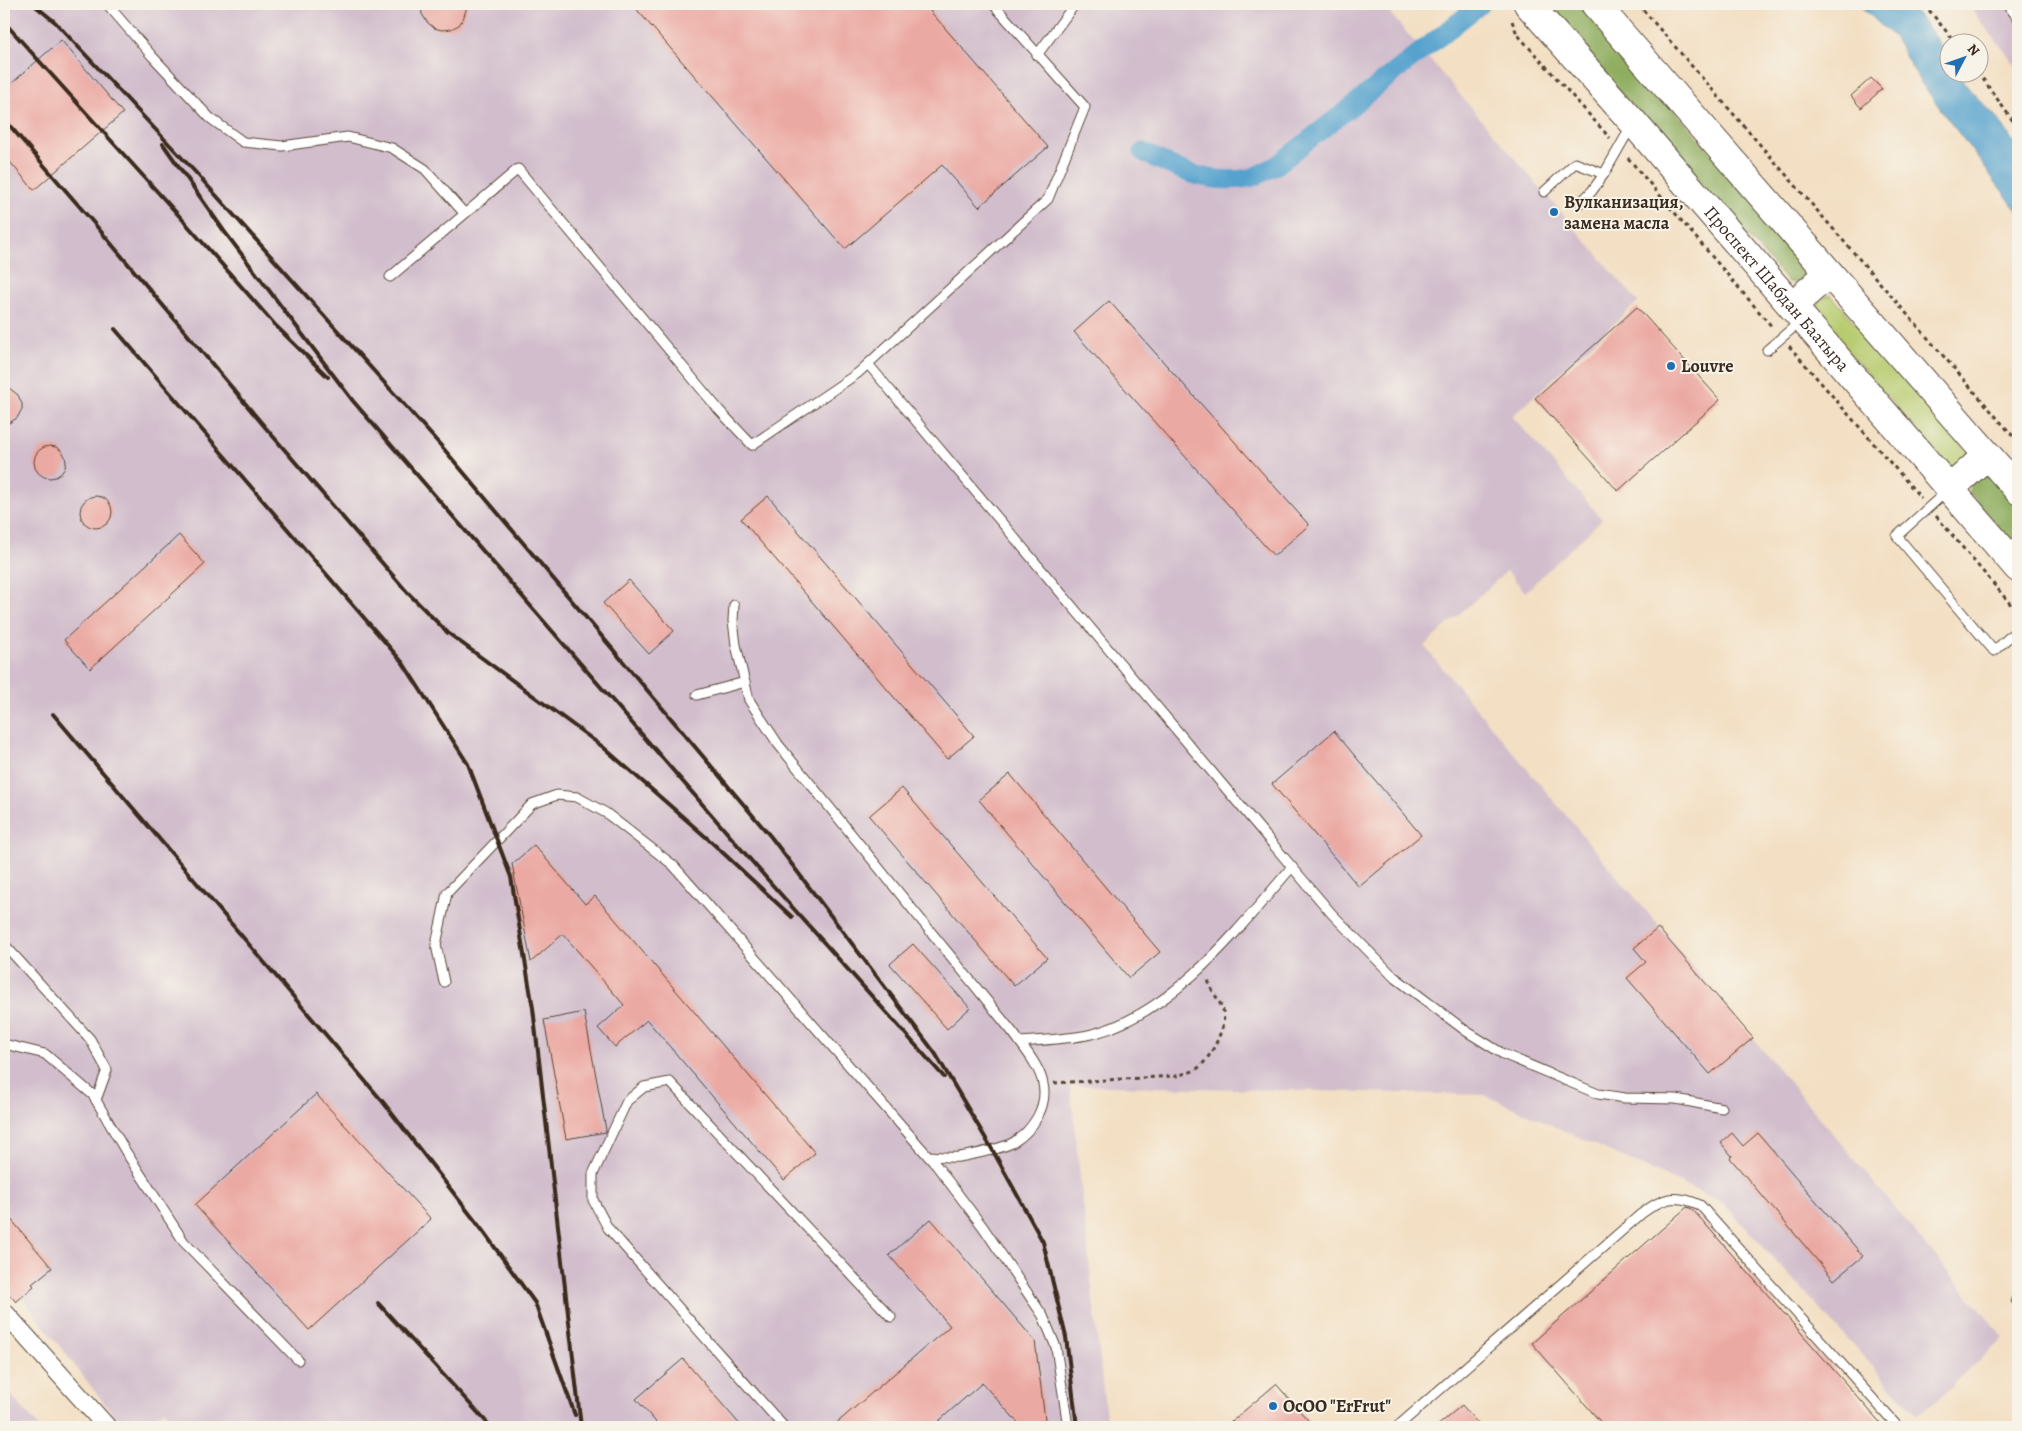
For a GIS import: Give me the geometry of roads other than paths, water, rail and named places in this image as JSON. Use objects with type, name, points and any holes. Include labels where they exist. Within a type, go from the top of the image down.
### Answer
[{"type":"main road","points":[[1595,4],[2018,490]]},
{"type":"main road","name":"Проспект Шабдан Баатыра","points":[[1525,10],[1633,122],[2018,568]]},
{"type":"main road","points":[[1798,312],[1829,273]]},
{"type":"main road","points":[[1950,488],[1987,454]]},
{"type":"street","points":[[4,1312],[107,1427]]},
{"type":"lane","points":[[107,4],[210,118],[243,142],[282,146],[348,137],[392,148],[426,169],[464,213]]},
{"type":"lane","points":[[390,278],[464,213],[518,169],[719,410],[752,445],[858,373],[1048,199],[1084,107],[993,4]]},
{"type":"lane","points":[[1037,55],[1075,4]]},
{"type":"lane","points":[[2007,4],[2018,18]]},
{"type":"lane","points":[[1580,203],[1592,191],[1604,174],[1633,122]]},
{"type":"lane","points":[[1544,192],[1575,163],[1604,174]]},
{"type":"lane","points":[[1767,350],[1782,338],[1798,312]]},
{"type":"lane","points":[[868,364],[1332,914],[1393,976],[1466,1031],[1503,1054],[1598,1094],[1625,1098],[1676,1099],[1722,1108]]},
{"type":"lane","points":[[1950,488],[1897,536],[1994,651],[2018,629]]},
{"type":"lane","points":[[734,605],[733,621],[736,645],[749,700],[778,744],[1020,1042],[1031,1057],[1044,1084],[1043,1107],[1036,1122],[1014,1142],[958,1157],[928,1156]]},
{"type":"lane","points":[[698,695],[745,682]]},
{"type":"lane","points":[[444,982],[436,945],[447,893],[532,804],[557,795],[577,797],[606,813],[673,865],[928,1156],[983,1227],[1043,1316],[1056,1347],[1068,1427]]},
{"type":"lane","points":[[1020,1042],[1095,1034],[1130,1022],[1186,983],[1232,936],[1292,867]]},
{"type":"lane","points":[[4,944],[90,1039],[107,1070],[96,1100]]},
{"type":"lane","points":[[4,1044],[45,1054],[94,1095],[126,1152],[184,1242],[298,1360]]},
{"type":"lane","points":[[784,1427],[608,1228],[592,1200],[593,1174],[627,1101],[644,1087],[670,1082],[891,1317]]},
{"type":"lane","points":[[1397,1427],[1641,1214],[1658,1201],[1674,1197],[1690,1200],[1700,1205],[1898,1427]]},
{"type":"water","points":[[1858,4],[1908,4],[1928,27],[1940,44],[1940,82],[1964,82],[1998,119],[2018,149],[2018,212],[1919,80],[1895,38]]},
{"type":"waterway","points":[[1143,152],[1181,170],[1207,178],[1234,180],[1256,176],[1277,165],[1481,4]]},
{"type":"railway","points":[[33,4],[55,22],[197,174],[443,448],[771,837],[935,1053],[992,1149],[1043,1242],[1066,1337],[1077,1427]]},
{"type":"railway","points":[[4,22],[276,326],[328,377]]},
{"type":"railway","points":[[4,119],[408,593],[448,633],[603,747],[707,838],[792,917]]},
{"type":"railway","points":[[163,144],[224,231],[353,401],[768,880],[944,1077]]},
{"type":"railway","points":[[115,329],[403,663],[468,764],[511,877],[533,1008],[581,1427]]},
{"type":"railway","points":[[53,714],[383,1102],[483,1231],[535,1303],[575,1415]]},
{"type":"railway","points":[[378,1303],[491,1427]]},
{"type":"railway","points":[[4,1417],[13,1427]]},
{"type":"place","name":"Вулканизация, замена масла","points":[[1554,212]]},
{"type":"place","name":"Louvre","points":[[1671,366]]},
{"type":"place","name":"ОсОО \"ErFrut\"","points":[[1273,1406]]}]
